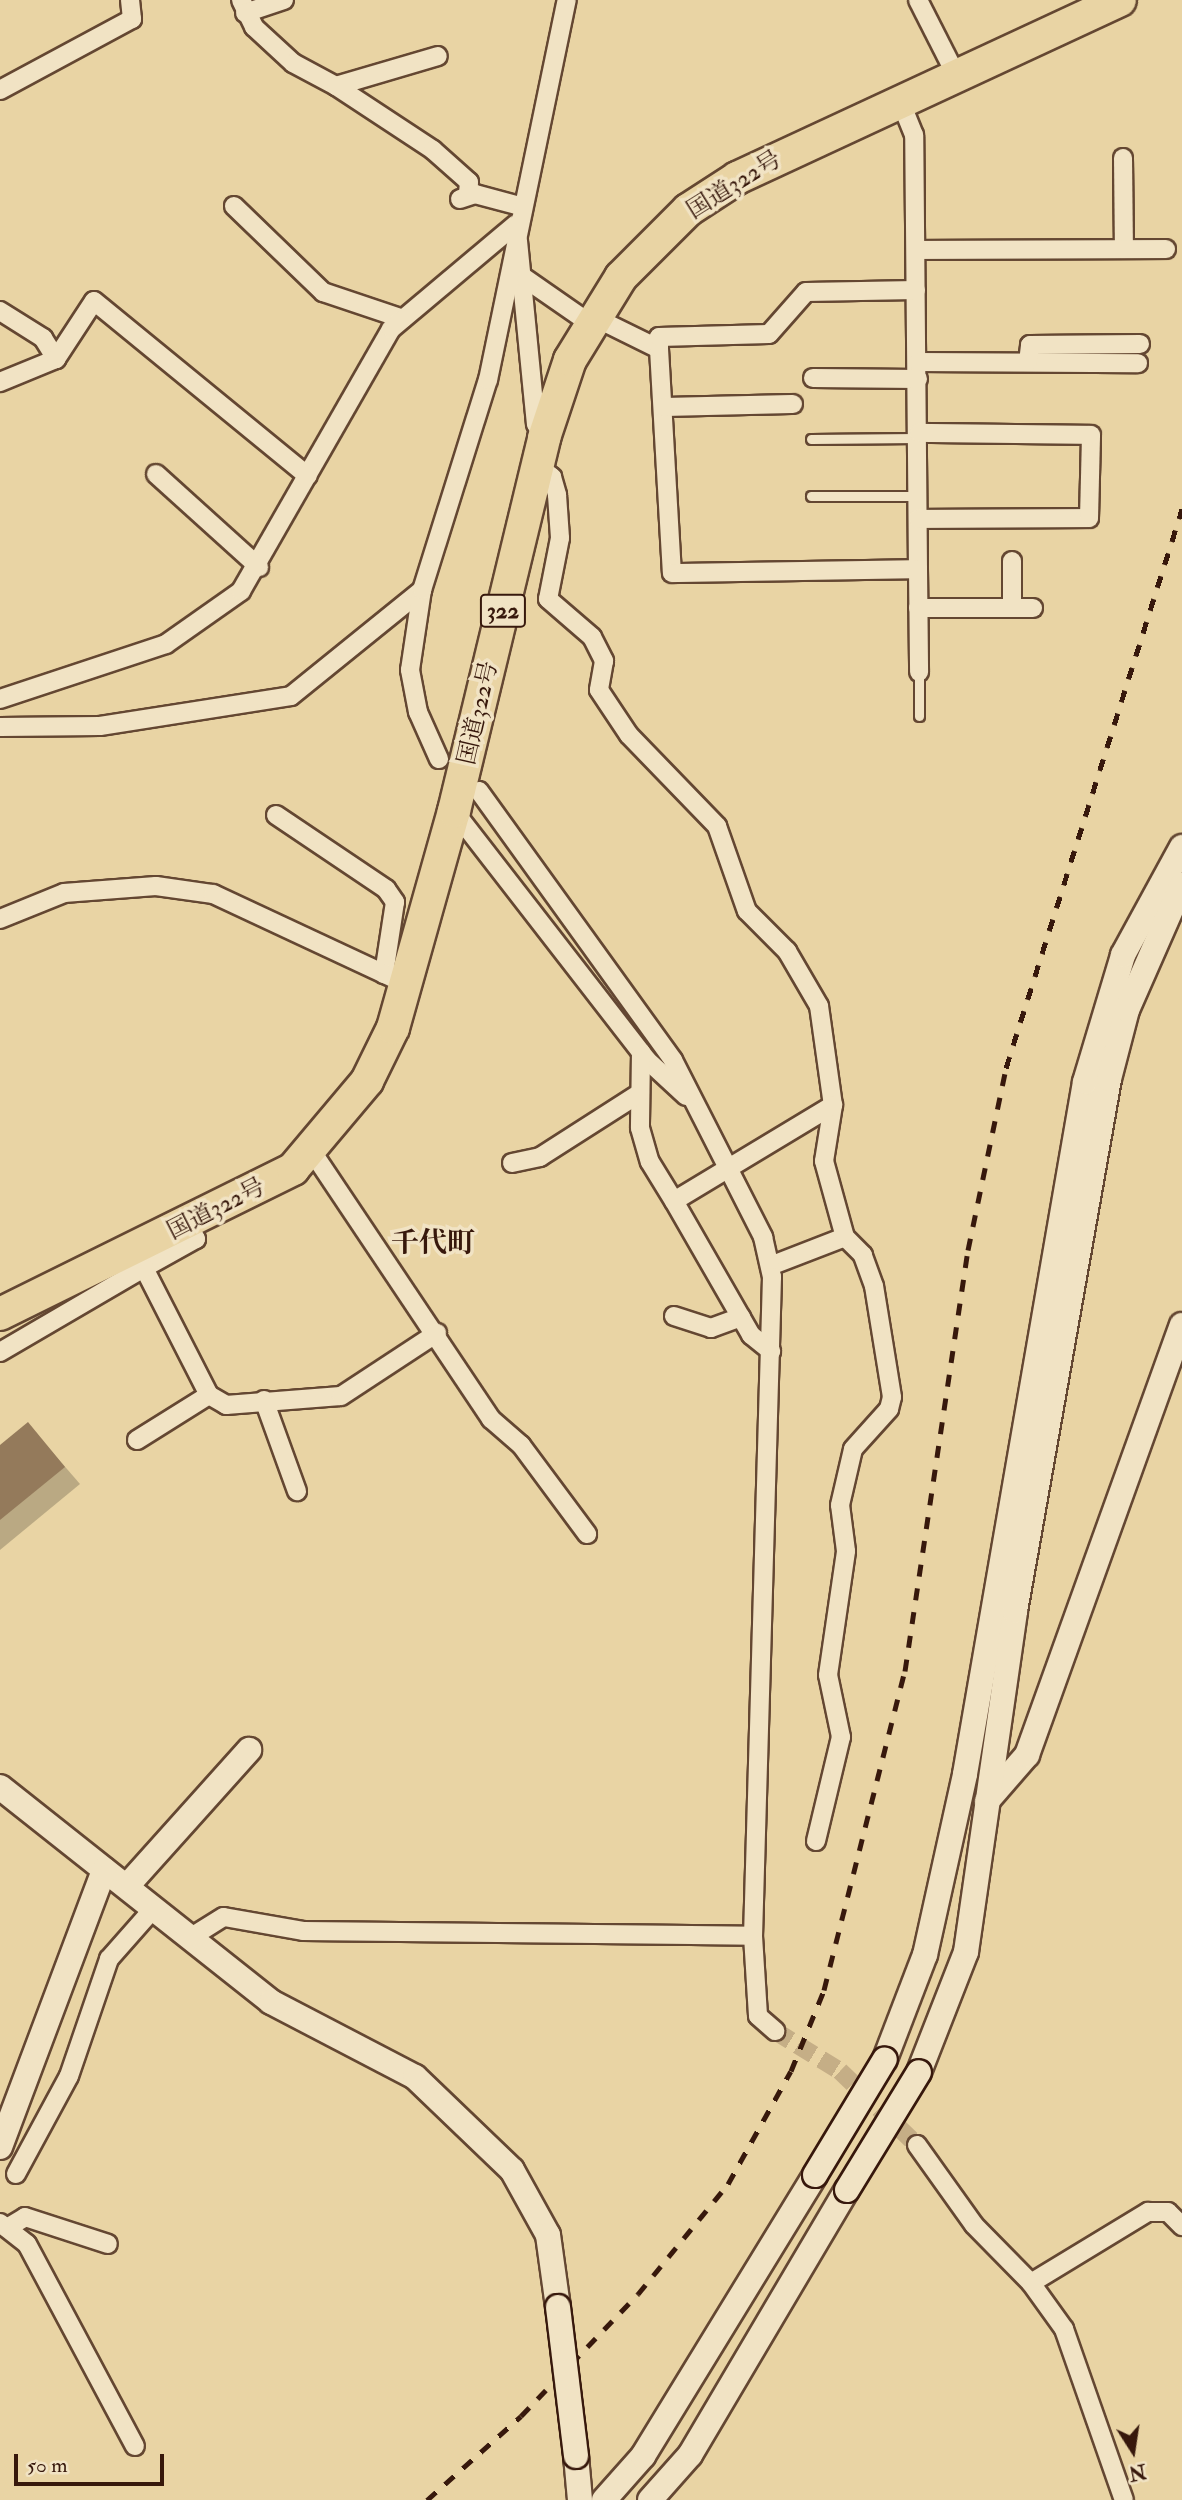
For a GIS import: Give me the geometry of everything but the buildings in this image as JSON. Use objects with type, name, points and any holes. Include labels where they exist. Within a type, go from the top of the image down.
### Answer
[{"type":"highway","name":"国道322号","points":[[0,1314],[188,1224],[293,1169],[367,1081],[395,979],[454,811],[541,452],[570,360],[621,277],[688,211],[737,178],[899,98],[1120,0]]},
{"type":"street","points":[[0,90],[132,19],[131,0]]},
{"type":"street","points":[[243,6],[284,0]]},
{"type":"street","points":[[439,759],[418,712],[410,670],[422,590],[488,380],[518,215],[566,0]]},
{"type":"street","points":[[918,0],[955,73]]},
{"type":"street","points":[[243,6],[293,63],[336,86],[433,150],[469,182],[463,197],[518,215]]},
{"type":"street","points":[[336,86],[438,57]]},
{"type":"street","points":[[899,98],[914,135],[919,435],[919,672]]},
{"type":"street","points":[[1123,158],[1124,250]]},
{"type":"street","points":[[234,206],[323,292],[403,319]]},
{"type":"street","points":[[518,215],[536,424],[541,452],[552,477],[556,495],[560,538],[548,599],[592,637],[604,661],[599,690],[629,735],[717,827],[747,911],[787,951],[819,1006],[833,1105],[824,1161],[845,1237],[863,1255],[874,1286],[892,1397],[889,1409],[853,1448],[840,1505],[846,1551],[828,1675],[841,1737],[816,1841]]},
{"type":"street","points":[[0,699],[166,644],[241,591],[259,567],[308,476],[403,319],[518,215]]},
{"type":"street","points":[[916,250],[1166,249]]},
{"type":"street","points":[[523,277],[594,321],[659,349]]},
{"type":"street","points":[[916,290],[806,292],[769,334],[659,337],[659,349],[672,573],[918,569]]},
{"type":"street","points":[[0,382],[56,359],[94,301],[308,476]]},
{"type":"street","points":[[0,311],[43,338],[56,359]]},
{"type":"street","points":[[813,379],[1139,354]]},
{"type":"street","points":[[663,407],[793,404]]},
{"type":"street","points":[[918,519],[1090,518],[1091,435],[919,435]]},
{"type":"street","points":[[156,474],[259,567]]},
{"type":"street","points":[[1012,561],[1012,608]]},
{"type":"street","points":[[0,727],[100,726],[291,696],[422,590]]},
{"type":"street","points":[[918,608],[1033,608]]},
{"type":"street","points":[[479,791],[673,1060],[689,1098],[729,1167],[763,1237],[770,1266],[771,1351],[752,1936],[758,2016],[775,2031]]},
{"type":"street","points":[[454,811],[640,1052],[689,1098]]},
{"type":"street","points":[[0,919],[64,893],[156,886],[191,891],[270,916],[395,979],[395,902],[386,888],[276,815]]},
{"type":"street","points":[[650,2500],[690,2455],[919,2072],[966,1952],[987,1801],[983,1743],[1066,1186],[1103,1013],[1123,955],[1182,847]]},
{"type":"street","points":[[604,2500],[643,2456],[885,2059],[925,1955],[983,1743],[1127,1010],[1182,885]]},
{"type":"street","points":[[640,1052],[640,1128],[650,1162],[741,1317],[771,1351]]},
{"type":"street","points":[[512,1163],[540,1157],[640,1093]]},
{"type":"street","points":[[674,1200],[833,1105]]},
{"type":"street","points":[[311,1150],[437,1333],[491,1419],[522,1445],[587,1534]]},
{"type":"street","points":[[1066,1186],[1092,1186]]},
{"type":"street","points":[[0,1352],[196,1240],[188,1224]]},
{"type":"street","points":[[770,1266],[845,1237]]},
{"type":"street","points":[[144,1268],[209,1395],[226,1405],[341,1396],[437,1333]]},
{"type":"street","points":[[674,1317],[711,1328],[741,1317]]},
{"type":"street","points":[[987,1801],[1020,1766],[1034,1738],[1182,1325]]},
{"type":"street","points":[[137,1440],[209,1395]]},
{"type":"street","points":[[264,1400],[297,1491]]},
{"type":"street","points":[[983,1743],[1034,1738]]},
{"type":"street","points":[[127,1886],[249,1749]]},
{"type":"street","points":[[0,1787],[192,1936],[271,2002],[415,2077],[512,2170],[548,2235],[580,2500]]},
{"type":"street","points":[[0,2147],[104,1870]]},
{"type":"street","points":[[16,2174],[69,2076],[109,1959],[153,1908]]},
{"type":"street","points":[[192,1936],[224,1917],[303,1931],[752,1936]]},
{"type":"street","points":[[917,2145],[974,2225],[1031,2283],[1078,2357],[1113,2482],[1124,2500]]},
{"type":"street","points":[[1031,2283],[1148,2212],[1168,2212],[1182,2226]]},
{"type":"street","points":[[791,2216],[821,2233]]},
{"type":"street","points":[[108,2244],[25,2217],[4,2226],[26,2244],[135,2446]]},
{"type":"lane","points":[[811,439],[919,435]]},
{"type":"lane","points":[[811,496],[918,496]]},
{"type":"lane","points":[[919,672],[919,716]]},
{"type":"tunnel","points":[[775,2031],[840,2071],[917,2145]]},
{"type":"railway","points":[[427,2500],[521,2416],[638,2294],[728,2184],[791,2071],[824,1990],[905,1671],[968,1250],[1006,1068],[1182,509]]},
{"type":"district","name":"千代町","points":[[433,1244]]}]
